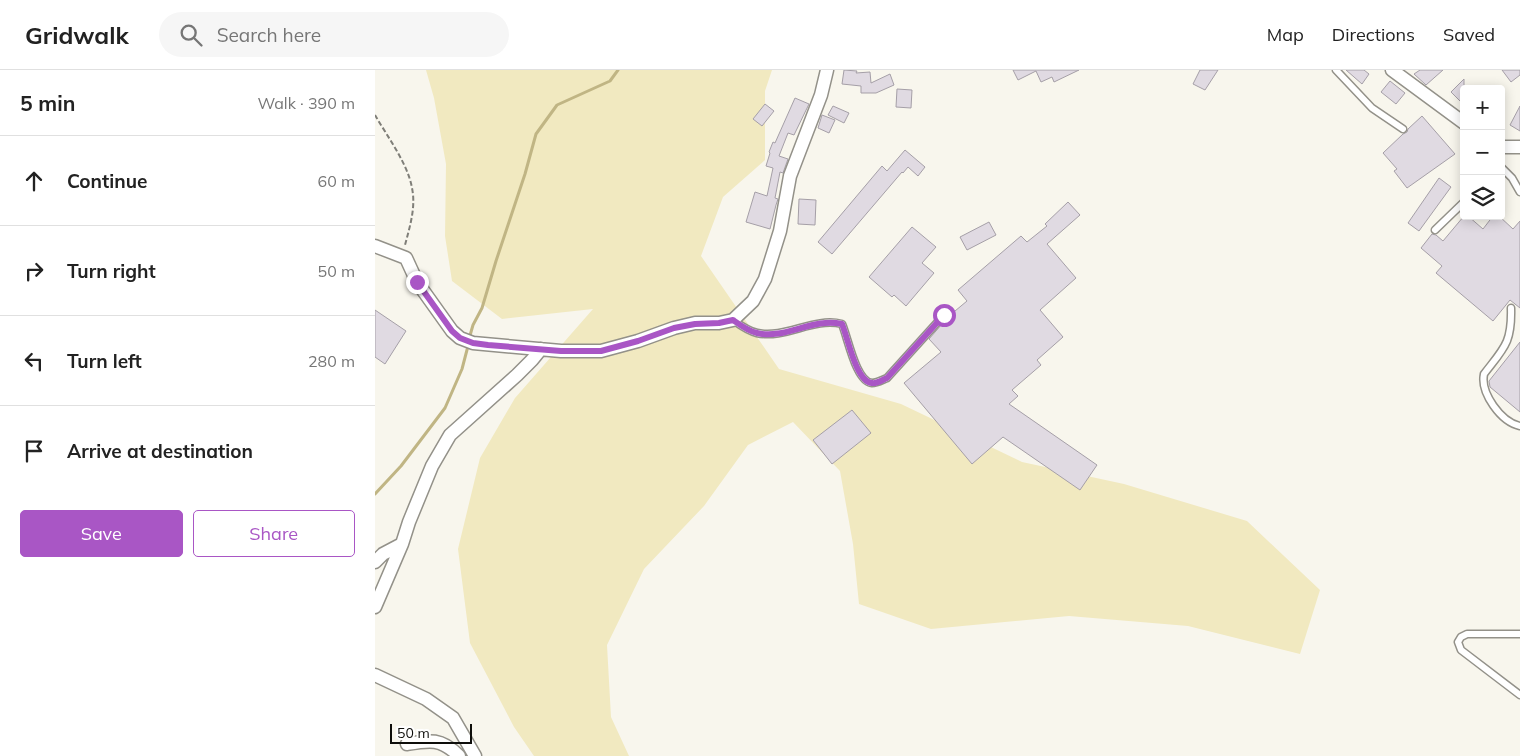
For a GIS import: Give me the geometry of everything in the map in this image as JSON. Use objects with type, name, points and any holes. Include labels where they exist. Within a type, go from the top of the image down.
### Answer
[{"type":"street","points":[[375,246],[406,258],[417,282],[452,331],[460,338],[473,343],[561,351],[601,351],[638,341],[674,328],[733,320],[753,301],[765,279],[781,231],[790,176],[821,95],[827,70]]},
{"type":"street","points":[[1392,70],[1460,120]]},
{"type":"street","points":[[1505,147],[1520,146]]},
{"type":"street","points":[[375,608],[432,466],[450,435],[522,370],[541,349]]},
{"type":"street","points":[[375,562],[383,554],[402,544]]},
{"type":"street","points":[[375,675],[426,699],[453,718],[475,756]]},
{"type":"street","points":[[407,744],[431,740],[447,745],[459,756]]},
{"type":"lane","points":[[1336,70],[1372,108],[1403,129]]},
{"type":"lane","points":[[1505,171],[1512,178],[1520,192]]},
{"type":"lane","points":[[1435,230],[1460,206]]},
{"type":"lane","points":[[1511,308],[1511,324],[1507,344],[1484,374],[1483,380],[1486,393],[1501,415],[1514,425],[1520,426]]},
{"type":"lane","points":[[733,320],[757,334],[775,334],[831,322],[842,324],[857,372],[865,382],[874,384],[887,378],[944,315]]},
{"type":"lane","points":[[1520,634],[1467,634],[1461,637],[1459,642],[1461,650],[1520,695]]},
{"type":"path","points":[[375,115],[393,146],[412,186],[413,210],[405,245],[406,258]]},
{"type":"shaded area","points":[[426,70],[772,70],[765,91],[765,160],[723,197],[701,256],[779,369],[901,404],[1022,462],[1124,484],[1247,521],[1320,590],[1300,654],[1188,626],[1069,616],[931,629],[859,604],[853,544],[840,471],[793,422],[748,445],[704,506],[644,569],[607,645],[611,717],[629,756],[534,756],[514,727],[470,643],[458,549],[480,458],[515,398],[593,309],[502,319],[452,281],[445,236],[446,164],[434,98]]},
{"type":"building","points":[[844,70],[857,71],[856,73],[870,72],[871,83],[890,74],[894,85],[876,93],[861,93],[861,86],[842,84]]},
{"type":"building","points":[[1013,70],[1079,70],[1054,82],[1052,77],[1041,82],[1036,71],[1018,80]]},
{"type":"building","points":[[1200,70],[1218,70],[1205,90],[1193,84]]},
{"type":"building","points":[[1346,70],[1364,70],[1369,74],[1362,84]]},
{"type":"building","points":[[1420,70],[1443,70],[1426,85],[1414,74]]},
{"type":"building","points":[[1502,70],[1520,70],[1520,75],[1511,82]]},
{"type":"building","points":[[1464,79],[1464,85],[1460,85],[1460,101],[1451,92]]},
{"type":"building","points":[[1390,81],[1405,93],[1396,104],[1381,92]]},
{"type":"building","points":[[897,89],[912,90],[911,108],[896,107]]},
{"type":"building","points":[[795,98],[809,104],[794,135],[788,133],[779,156],[788,159],[783,173],[780,172],[775,198],[778,199],[770,229],[746,222],[755,192],[767,196],[773,168],[766,166],[769,152],[773,142],[775,143]]},
{"type":"building","points":[[765,104],[774,111],[762,126],[753,119]]},
{"type":"building","points":[[833,106],[849,113],[844,123],[828,115]]},
{"type":"building","points":[[1520,106],[1520,131],[1510,125]]},
{"type":"building","points":[[822,115],[835,120],[829,133],[818,128]]},
{"type":"building","points":[[1422,116],[1455,154],[1407,188],[1394,171],[1397,169],[1383,153]]},
{"type":"building","points":[[905,150],[925,167],[918,176],[908,167],[902,172],[832,254],[818,242],[882,166],[887,171]]},
{"type":"building","points":[[1439,178],[1451,187],[1419,231],[1408,223]]},
{"type":"building","points":[[799,199],[816,200],[815,225],[798,224]]},
{"type":"building","points":[[1068,202],[1080,215],[1047,244],[1076,278],[1040,310],[1063,337],[1037,360],[1041,365],[1012,390],[1018,396],[1009,404],[1097,465],[1080,490],[1003,437],[972,464],[904,383],[941,352],[929,339],[949,316],[967,301],[958,290],[1021,236],[1027,242],[1047,226],[1045,224]]},
{"type":"building","points":[[1461,220],[1473,220],[1483,229],[1490,220],[1503,220],[1513,229],[1520,221],[1520,308],[1510,300],[1493,321],[1436,273],[1442,266],[1421,248],[1432,234],[1443,241]]},
{"type":"building","points":[[989,222],[996,235],[967,250],[960,237]]},
{"type":"building","points":[[912,227],[936,247],[922,263],[934,273],[906,306],[894,295],[892,297],[869,277]]},
{"type":"building","points":[[375,310],[406,331],[385,364],[375,357]]},
{"type":"building","points":[[1520,342],[1520,412],[1490,387],[1489,381]]},
{"type":"building","points":[[852,410],[871,433],[832,464],[813,440]]},
{"type":"waterway","points":[[469,339],[473,325],[482,308],[536,134],[557,105],[610,81],[618,70]]},
{"type":"waterway","points":[[375,494],[401,466],[445,408],[462,369],[468,346]]},
{"type":"route","points":[[417,282],[452,331],[460,338],[473,343],[488,345],[561,351],[601,351],[638,341],[674,328],[695,324],[719,323],[733,320],[757,334],[775,334],[812,324],[831,322],[842,324],[857,372],[865,382],[874,384],[887,378],[944,315]]}]
